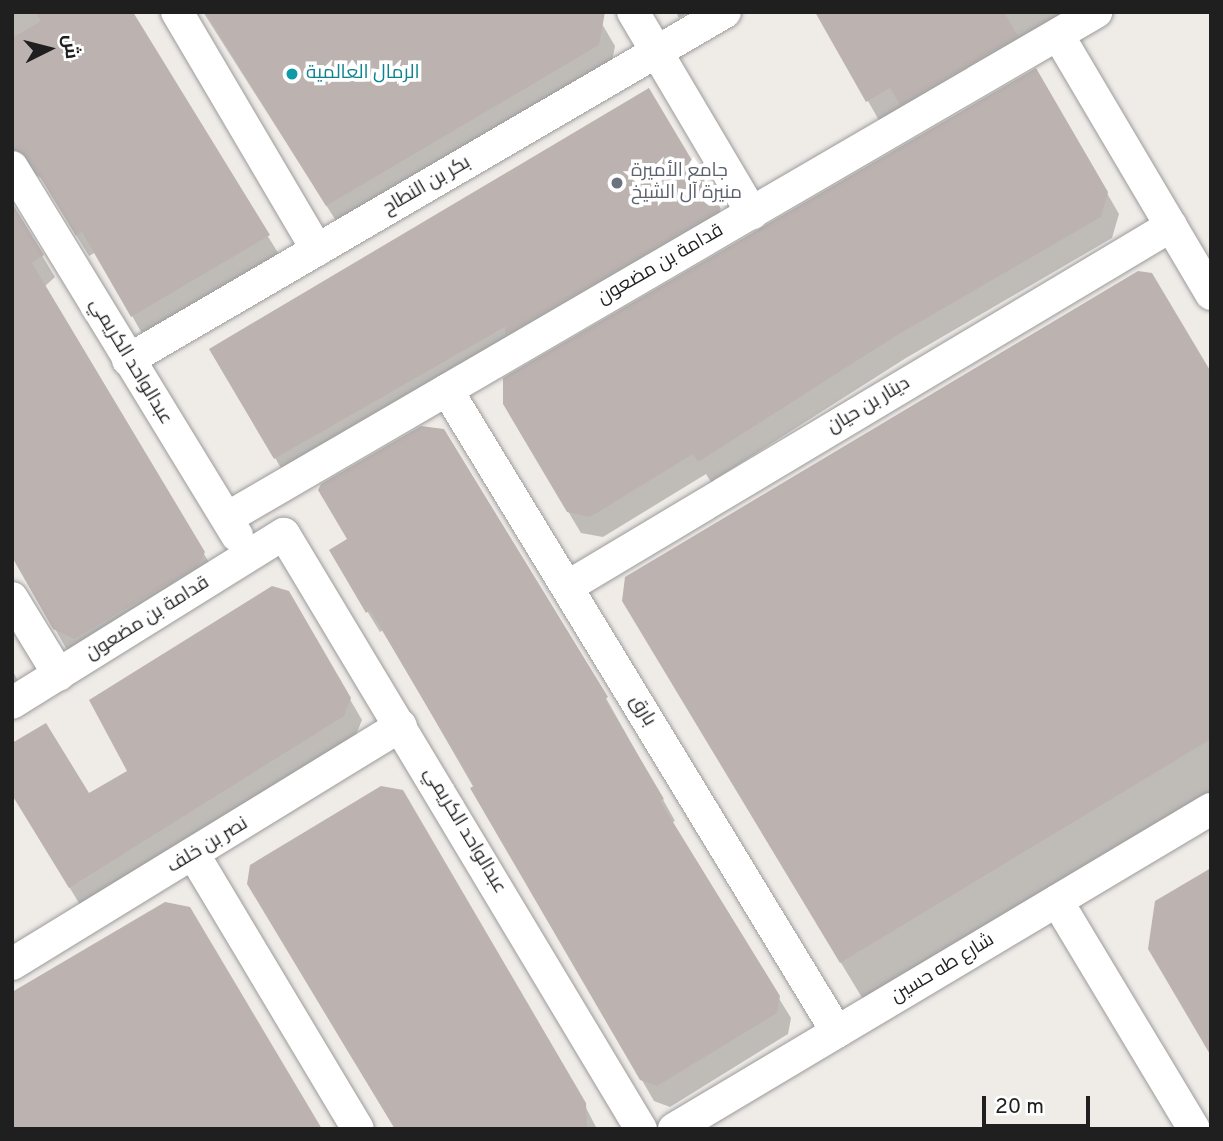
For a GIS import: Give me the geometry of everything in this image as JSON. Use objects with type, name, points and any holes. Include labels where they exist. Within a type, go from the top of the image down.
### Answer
[{"type":"street","points":[[177,12],[317,250]]},
{"type":"street","points":[[633,12],[752,212]]},
{"type":"street","name":"بكر بن النطاح","points":[[128,360],[725,12]]},
{"type":"street","name":"قدامة بن مضعون","points":[[227,518],[1096,12]]},
{"type":"street","points":[[1058,35],[1211,294]]},
{"type":"street","name":"عبدالواحد الكريمي","points":[[12,167],[248,555]]},
{"type":"street","name":"دينار بن حيان","points":[[567,587],[1171,226]]},
{"type":"street","name":"بارق","points":[[447,390],[837,1032]]},
{"type":"street","name":"قدامة بن مضعون","points":[[12,703],[284,534]]},
{"type":"street","name":"عبدالواحد الكريمي","points":[[284,534],[641,1129]]},
{"type":"street","points":[[12,598],[59,675]]},
{"type":"street","name":"نصر بن خلف","points":[[12,964],[401,726]]},
{"type":"street","name":"شارع طه حسين","points":[[674,1129],[1211,810]]},
{"type":"street","points":[[194,855],[358,1129]]},
{"type":"street","points":[[1057,901],[1194,1129]]},
{"type":"building","points":[[35,12],[133,12],[270,235],[131,317],[82,232],[76,236],[28,157],[12,149],[12,38],[41,21]]},
{"type":"building","points":[[205,12],[605,12],[599,45],[326,206]]},
{"type":"building","points":[[815,12],[1004,12],[1018,36],[900,105],[890,88],[866,102]]},
{"type":"building","points":[[1036,68],[1108,192],[1101,217],[894,337],[698,462],[693,454],[590,517],[567,512],[503,404],[503,378]]},
{"type":"building","points":[[649,88],[721,209],[505,335],[505,327],[274,459],[209,349]]},
{"type":"building","points":[[12,203],[44,255],[32,263],[205,552],[198,566],[74,639],[53,629],[12,557]]},
{"type":"building","points":[[1138,271],[1152,273],[1211,372],[1211,739],[840,963],[622,601],[625,577]]},
{"type":"building","points":[[421,426],[444,429],[608,697],[605,699],[664,799],[660,801],[780,996],[777,1013],[657,1086],[640,1080],[470,788],[474,786],[370,610],[366,613],[329,550],[347,539],[318,490],[321,484]]},
{"type":"building","points":[[272,586],[289,591],[351,698],[344,716],[69,888],[12,795],[12,743],[46,723],[89,793],[127,771],[89,700]]},
{"type":"building","points":[[381,786],[403,790],[586,1103],[587,1129],[395,1129],[247,884],[250,865]]},
{"type":"building","points":[[1211,868],[1211,1056],[1148,949],[1155,901]]},
{"type":"building","points":[[165,902],[190,907],[322,1129],[12,1129],[12,992]]},
{"type":"place","name":"الرمال العالمية","points":[[292,74]]},
{"type":"place","name":"جامع الأميرة منيرة آل الشيخ","points":[[617,183]]}]
